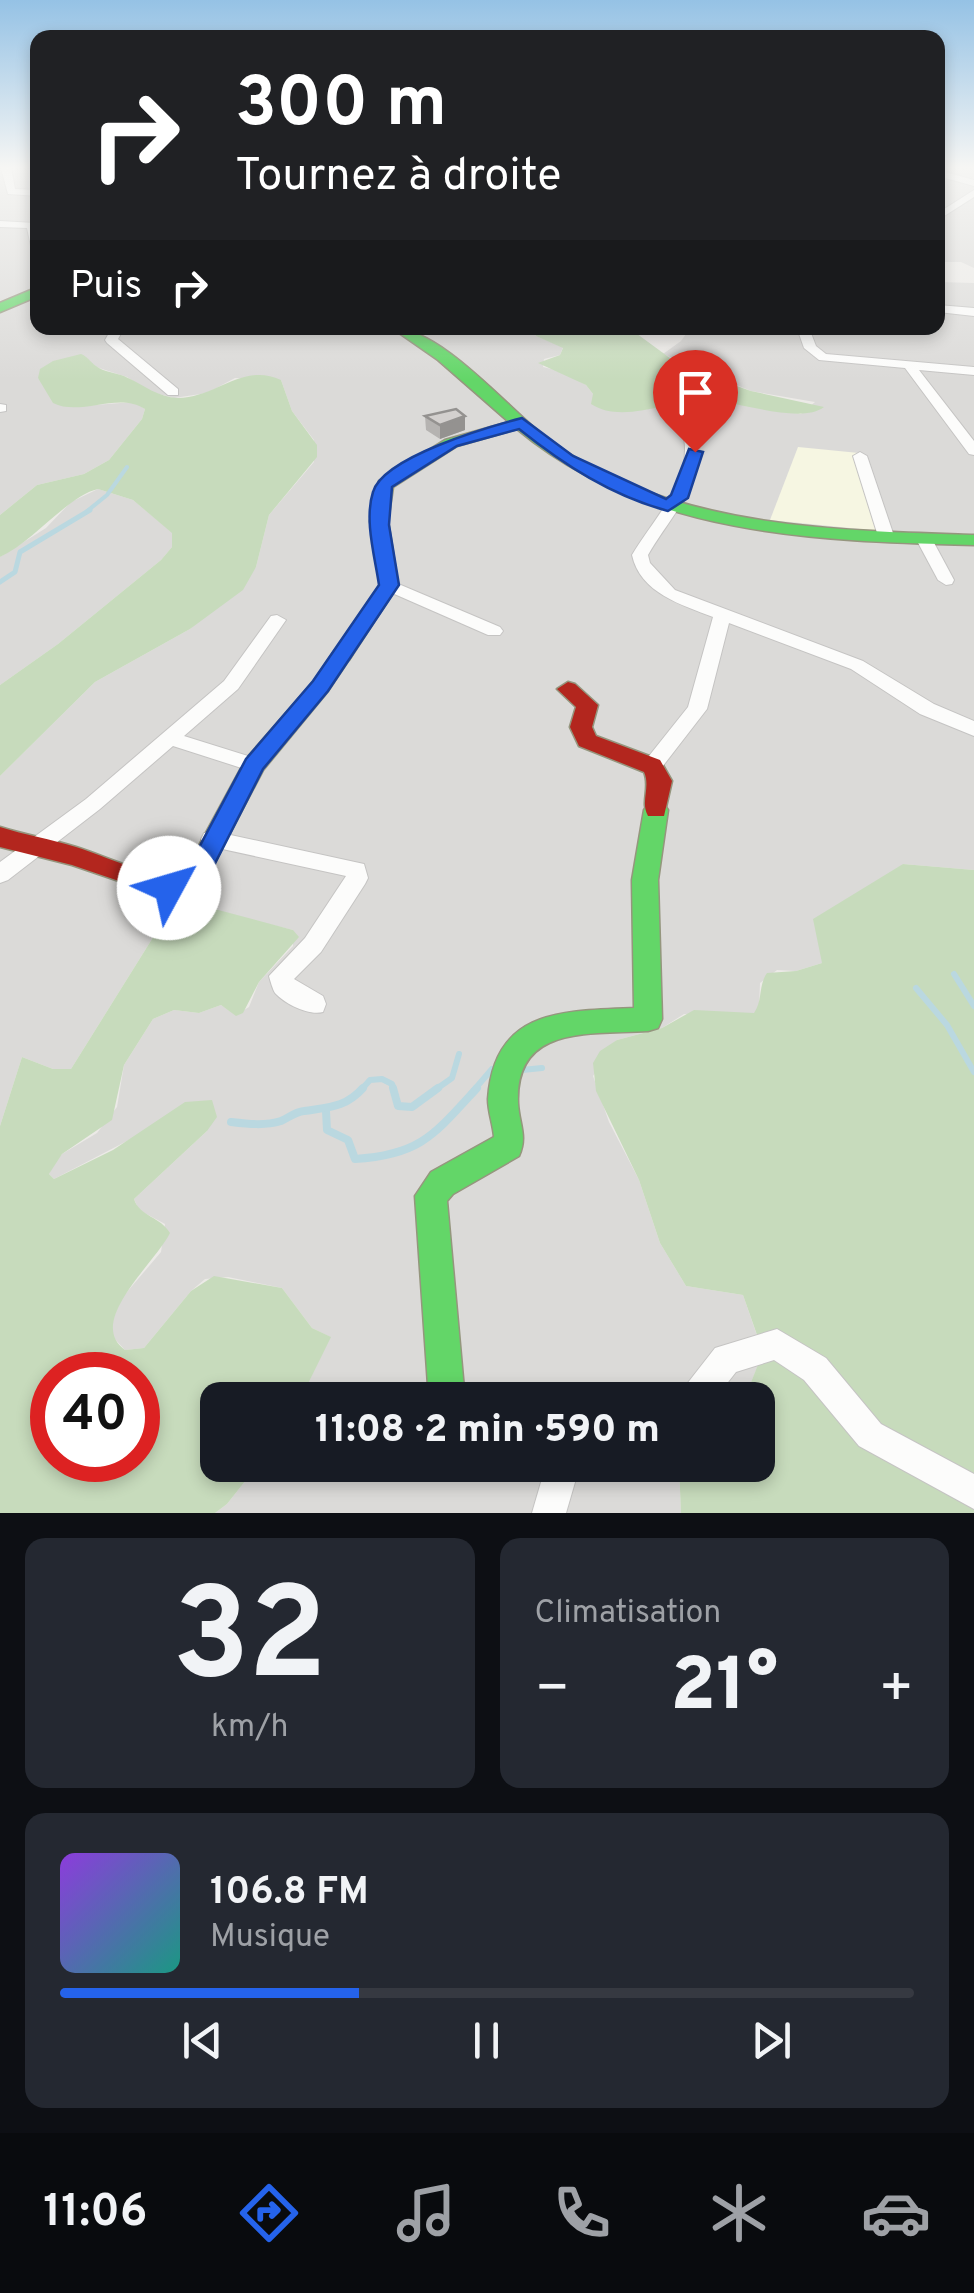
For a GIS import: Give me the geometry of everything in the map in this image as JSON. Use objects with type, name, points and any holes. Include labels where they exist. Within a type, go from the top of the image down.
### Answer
[{"type":"main road","points":[[0,299],[30,286]]},
{"type":"main road","points":[[0,308],[30,295]]},
{"type":"main road","points":[[420,335],[567,460],[632,494],[668,506],[778,526],[974,540]]},
{"type":"main road","points":[[0,836],[18,847],[57,851],[179,888],[194,880],[212,839],[254,765],[320,686],[389,585],[380,525],[380,494],[385,484],[451,443],[522,423]]},
{"type":"main road","points":[[445,1382],[431,1196],[442,1183],[508,1146],[512,1130],[503,1102],[512,1053],[527,1037],[551,1030],[648,1019],[645,880],[660,780],[652,766],[587,741],[581,727],[588,705],[568,689]]},
{"type":"street","points":[[945,310],[974,312]]},
{"type":"street","points":[[114,335],[111,340],[173,392]]},
{"type":"street","points":[[805,335],[810,348],[823,357],[911,368],[971,368]]},
{"type":"street","points":[[911,368],[974,451]]},
{"type":"street","points":[[691,438],[694,458],[679,498],[668,506],[642,552],[642,564],[664,591],[856,665],[928,709],[974,729]]},
{"type":"street","points":[[860,456],[886,536]]},
{"type":"street","points":[[924,539],[946,580]]},
{"type":"street","points":[[389,585],[494,631]]},
{"type":"street","points":[[652,766],[697,709],[722,616]]},
{"type":"street","points":[[0,874],[35,851],[237,679],[277,620]]},
{"type":"street","points":[[169,738],[254,765]]},
{"type":"street","points":[[212,839],[356,870],[357,878],[313,945],[281,976],[284,986],[314,1004]]},
{"type":"street","points":[[708,1382],[726,1359],[777,1344],[815,1369],[870,1435],[974,1492]]},
{"type":"street","points":[[549,1513],[558,1482]]},
{"type":"shaded area","points":[[0,239],[30,239],[30,335],[536,335],[563,347],[560,355],[544,359],[543,367],[560,371],[586,385],[593,394],[635,411],[668,402],[709,400],[801,414],[815,402],[751,391],[663,354],[685,335],[945,335],[945,282],[974,283],[974,870],[903,864],[822,963],[796,971],[777,970],[760,983],[755,1013],[684,1014],[662,1028],[617,1040],[593,1076],[609,1122],[639,1180],[660,1243],[686,1286],[743,1295],[763,1353],[751,1382],[309,1382],[330,1337],[312,1328],[282,1288],[228,1277],[205,1279],[144,1348],[125,1350],[113,1337],[112,1322],[121,1299],[161,1252],[165,1224],[139,1210],[134,1199],[207,1131],[148,1130],[54,1179],[49,1174],[52,1165],[62,1154],[97,1133],[117,1107],[124,1065],[153,1019],[174,1010],[199,1013],[221,1005],[236,1015],[249,1007],[259,982],[293,946],[293,930],[195,906],[157,931],[71,1069],[53,1069],[22,1057],[0,1126],[0,776],[95,682],[190,629],[256,567],[269,515],[314,462],[314,440],[292,411],[281,380],[235,378],[207,393],[174,398],[148,391],[127,377],[96,367],[38,378],[68,407],[134,402],[145,409],[142,419],[109,460],[84,474],[37,485],[0,515]]},
{"type":"shaded area","points":[[945,239],[974,239],[974,268],[961,262],[945,262]]},
{"type":"shaded area","points":[[798,447],[859,453],[880,531],[770,520]]},
{"type":"shaded area","points":[[98,489],[133,500],[173,533],[172,547],[58,644],[0,685],[0,557],[46,528],[71,502]]},
{"type":"shaded area","points":[[244,1482],[680,1482],[681,1513],[215,1513]]},
{"type":"green space","points":[[639,335],[674,361],[705,375],[751,391],[824,407],[800,414],[708,400],[632,412],[604,410],[591,404],[593,394],[586,385],[538,363],[560,355],[563,348],[536,336]]},
{"type":"green space","points":[[81,354],[99,368],[178,398],[205,393],[254,375],[281,380],[292,411],[317,445],[317,457],[269,515],[256,567],[243,590],[190,629],[95,682],[0,776],[0,685],[58,644],[172,547],[172,533],[133,500],[98,489],[75,500],[0,557],[0,515],[37,485],[84,474],[109,460],[142,419],[145,409],[123,402],[75,407],[53,403],[38,378],[40,369],[53,361]]},
{"type":"green space","points":[[903,864],[974,870],[974,1513],[681,1513],[680,1482],[775,1482],[775,1382],[751,1382],[763,1352],[743,1295],[686,1286],[660,1243],[639,1180],[596,1091],[593,1063],[600,1051],[617,1040],[662,1028],[694,1010],[754,1013],[767,973],[796,971],[822,963],[813,919]]},
{"type":"green space","points":[[181,907],[207,907],[293,930],[299,937],[259,982],[243,1013],[236,1016],[221,1005],[199,1013],[174,1010],[153,1019],[124,1065],[112,1120],[62,1154],[49,1174],[54,1179],[113,1150],[185,1102],[212,1100],[217,1117],[207,1131],[134,1199],[140,1209],[170,1233],[118,1308],[113,1324],[115,1338],[125,1350],[144,1348],[191,1291],[214,1276],[282,1288],[312,1328],[331,1337],[309,1382],[200,1382],[200,1482],[244,1482],[215,1513],[0,1513],[0,1126],[22,1057],[53,1069],[71,1069],[157,931]]},
{"type":"building","points":[[456,409],[465,416],[440,425],[425,416]]},
{"type":"waterway","points":[[86,512],[107,495],[127,467]]},
{"type":"waterway","points":[[0,582],[15,572],[20,552],[90,510]]},
{"type":"waterway","points":[[954,974],[974,1006]]},
{"type":"waterway","points":[[916,988],[947,1025],[974,1072]]},
{"type":"waterway","points":[[435,1090],[452,1078],[459,1054]]},
{"type":"waterway","points":[[522,1070],[542,1068]]},
{"type":"waterway","points":[[474,1090],[492,1069]]},
{"type":"waterway","points":[[361,1090],[370,1080],[382,1079],[392,1084],[394,1090]]},
{"type":"waterway","points":[[393,1088],[398,1106],[412,1107],[438,1088]]},
{"type":"waterway","points":[[326,1111],[327,1130],[348,1140],[355,1159],[377,1157],[424,1140],[477,1088]]},
{"type":"waterway","points":[[231,1122],[275,1123],[301,1112],[343,1103],[361,1090]]},
{"type":"traffic: fast","points":[[0,308],[30,295]]},
{"type":"traffic: fast","points":[[410,335],[444,357],[523,427],[566,459],[612,484],[661,503],[764,526],[974,540]]},
{"type":"traffic: fast","points":[[342,655],[389,585],[379,521],[385,485],[451,443],[522,423]]},
{"type":"traffic: fast","points":[[446,1382],[431,1196],[442,1183],[508,1146],[503,1106],[506,1076],[510,1058],[523,1042],[537,1034],[574,1025],[648,1019],[645,880],[656,810]]},
{"type":"traffic: jam","points":[[0,836],[141,880],[190,885],[254,765],[342,655]]},
{"type":"traffic: jam","points":[[568,689],[587,705],[581,727],[587,741],[652,766],[660,781],[656,810]]},
{"type":"route","points":[[169,888],[190,885],[194,880],[212,839],[254,765],[320,686],[389,585],[380,539],[380,494],[385,484],[451,443],[522,423],[567,460],[602,480],[668,506],[679,498],[695,452]]}]
